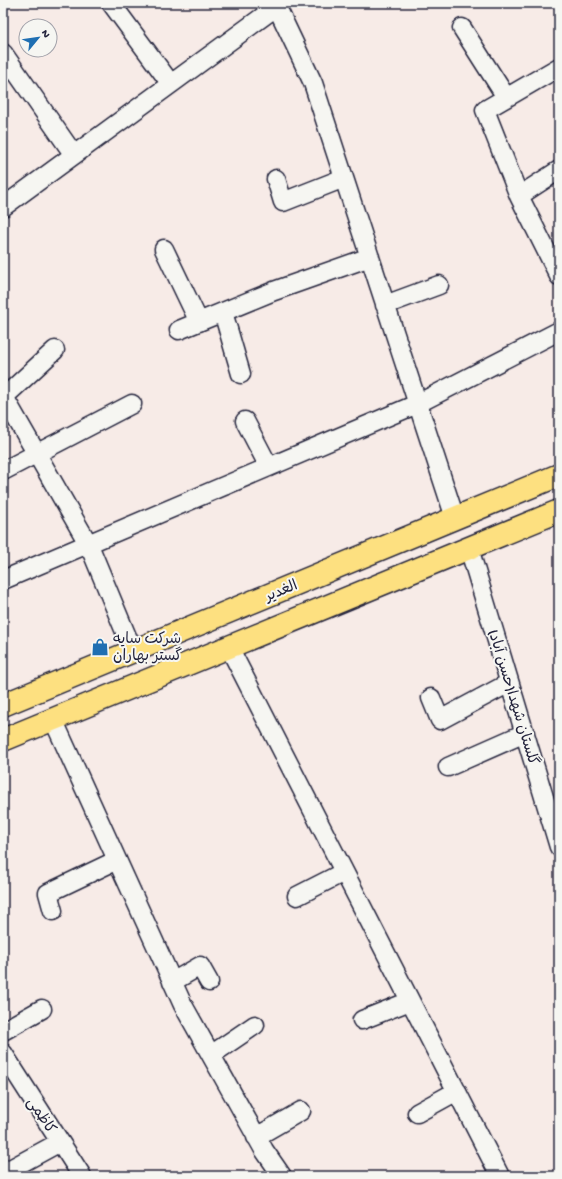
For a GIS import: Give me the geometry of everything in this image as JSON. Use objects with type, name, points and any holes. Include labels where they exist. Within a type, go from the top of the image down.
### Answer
[{"type":"main road","name":"الغدیر","points":[[3,705],[559,475]]},
{"type":"main road","points":[[3,740],[559,511]]},
{"type":"street","points":[[111,3],[171,84]]},
{"type":"street","points":[[3,207],[276,5],[313,83],[455,518]]},
{"type":"street","points":[[462,28],[506,97]]},
{"type":"street","points":[[3,53],[74,155]]},
{"type":"street","points":[[559,67],[485,110],[519,196],[559,276]]},
{"type":"street","points":[[519,196],[559,170]]},
{"type":"street","points":[[276,179],[283,202],[344,178]]},
{"type":"street","points":[[164,249],[199,322]]},
{"type":"street","points":[[178,330],[274,291],[370,257]]},
{"type":"street","points":[[385,305],[439,285]]},
{"type":"street","points":[[223,312],[241,374]]},
{"type":"street","points":[[3,580],[89,545],[417,404],[559,331]]},
{"type":"street","points":[[55,350],[3,397],[89,545],[133,651]]},
{"type":"street","points":[[3,470],[37,454],[132,404]]},
{"type":"street","points":[[246,421],[269,467]]},
{"type":"street","name":"گلستان شهدا(حسن آباد)","points":[[469,548],[559,847]]},
{"type":"street","points":[[229,646],[500,1176]]},
{"type":"street","points":[[431,698],[440,720],[510,683]]},
{"type":"street","points":[[53,719],[182,1005],[256,1137],[282,1176]]},
{"type":"street","points":[[448,767],[524,733]]},
{"type":"street","points":[[53,911],[48,893],[117,860]]},
{"type":"street","points":[[297,896],[344,872]]},
{"type":"street","points":[[172,982],[200,966],[209,982]]},
{"type":"street","points":[[362,1020],[410,1001]]},
{"type":"street","points":[[3,1031],[42,1009]]},
{"type":"street","points":[[211,1055],[255,1025]]},
{"type":"street","name":"کاظمی","points":[[3,1053],[9,1076],[60,1142],[82,1176]]},
{"type":"street","points":[[417,1113],[457,1091]]},
{"type":"street","points":[[256,1137],[301,1111]]},
{"type":"street","points":[[3,1173],[60,1142]]},
{"type":"place","name":"شرکت سایه گستر بهاران","points":[[100,647]]}]
